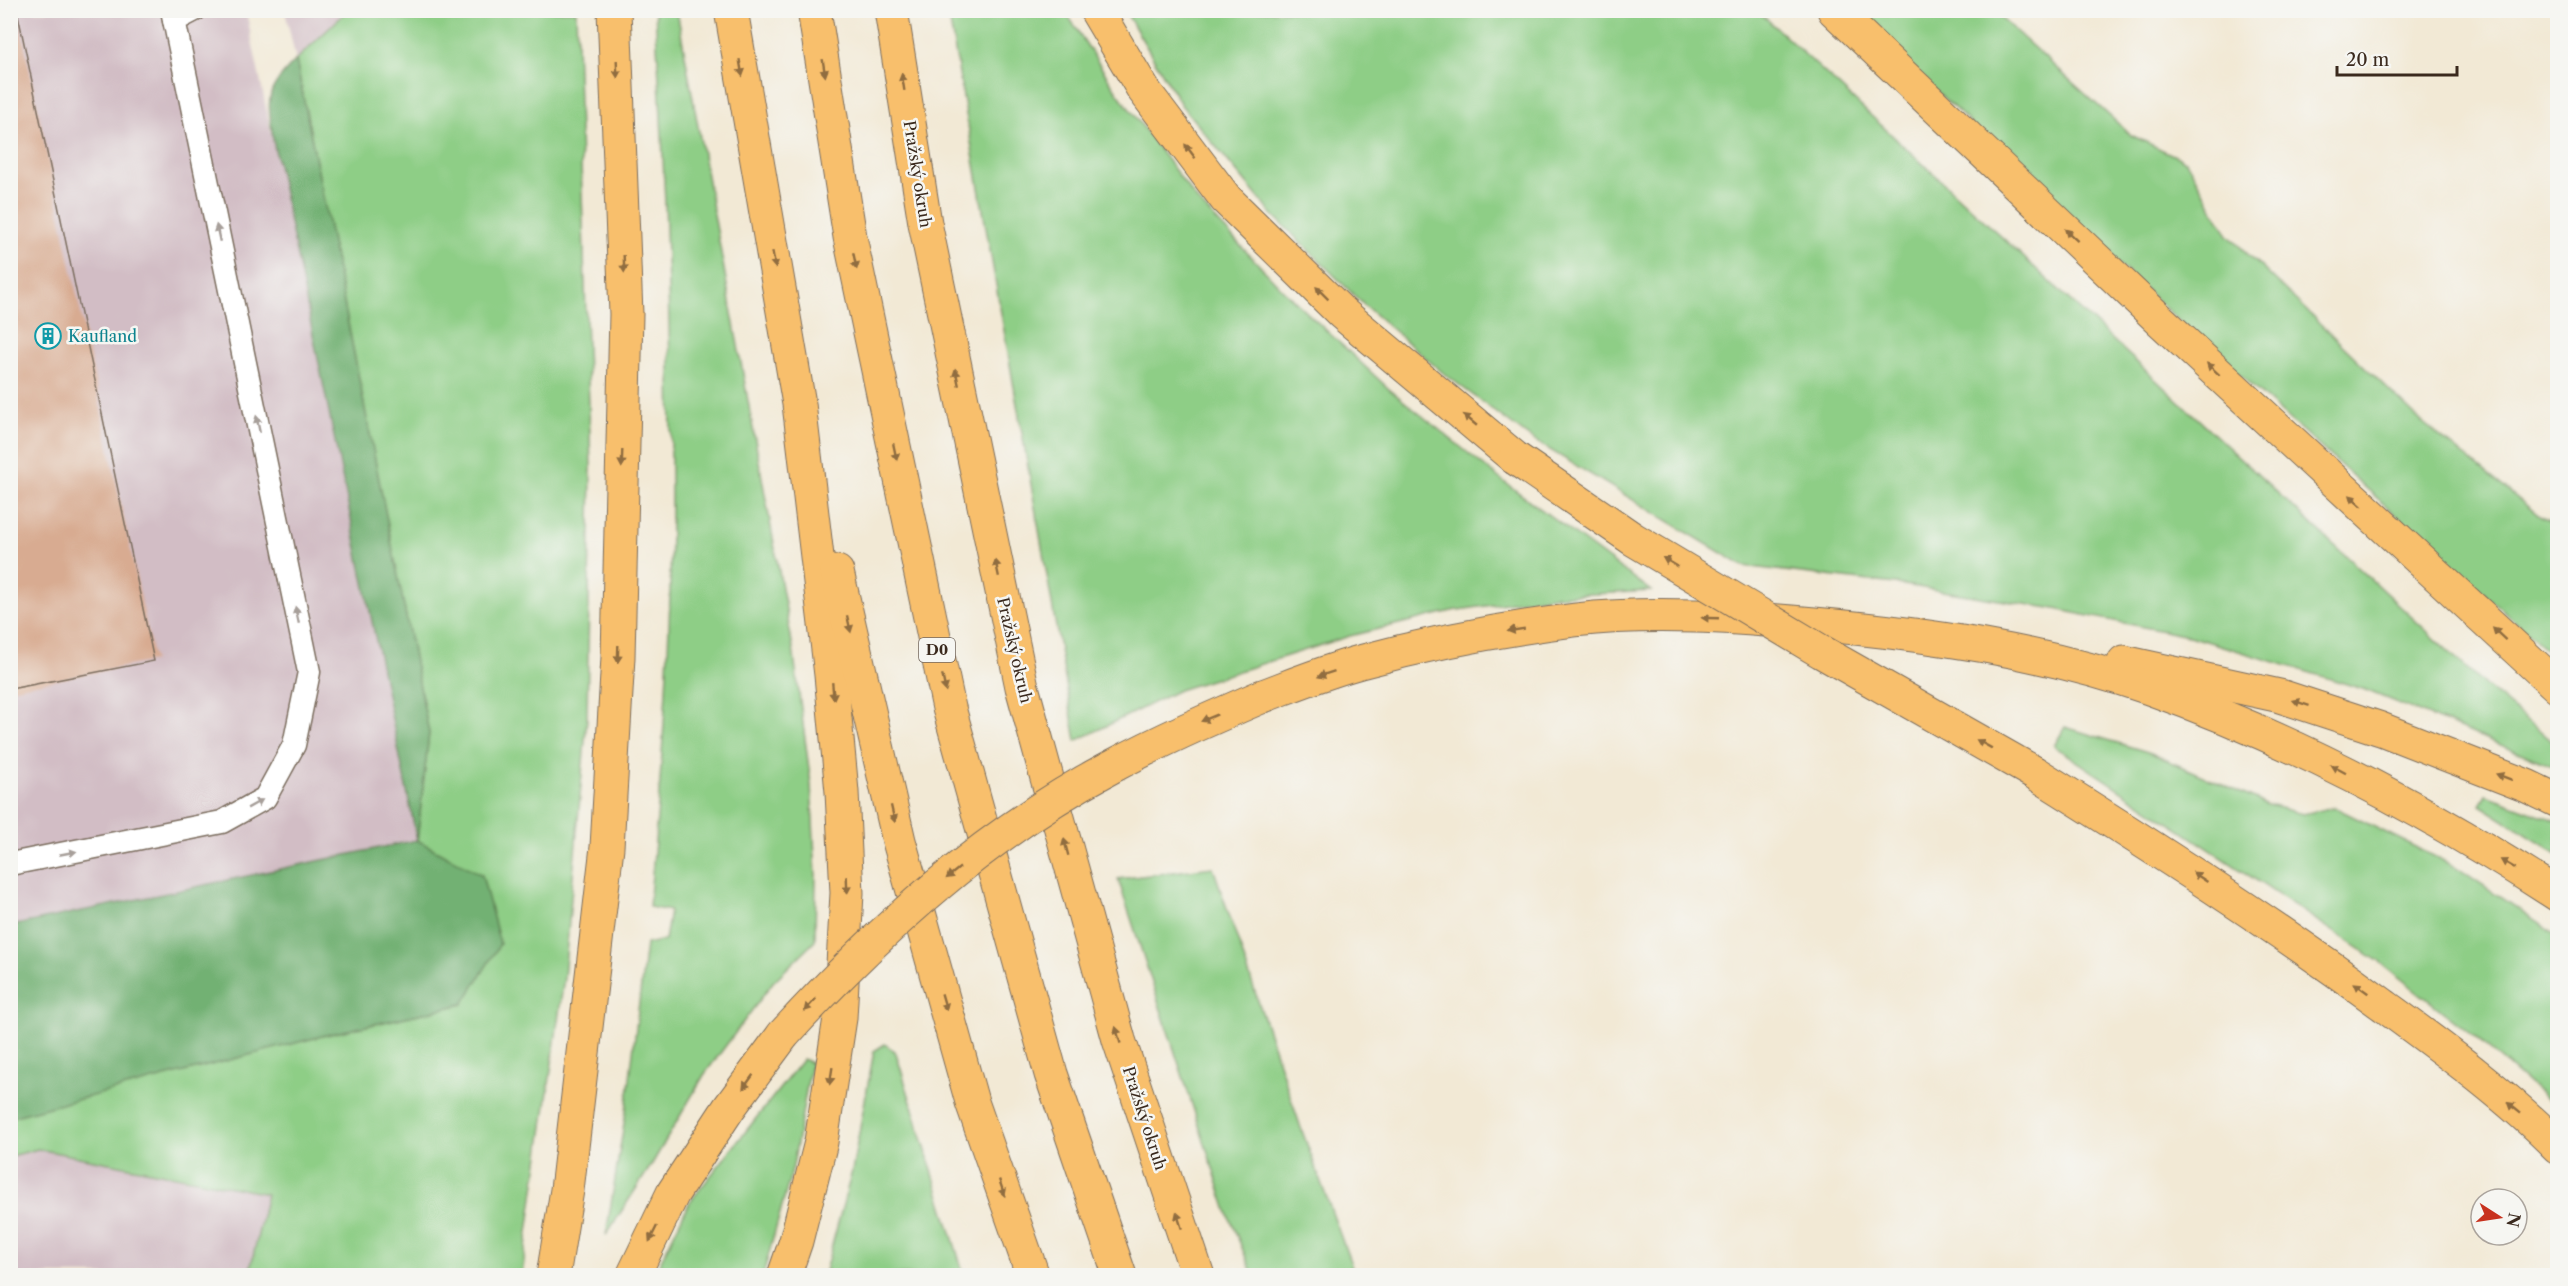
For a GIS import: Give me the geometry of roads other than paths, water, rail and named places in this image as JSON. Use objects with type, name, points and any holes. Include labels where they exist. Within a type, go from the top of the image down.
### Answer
[{"type":"highway","points":[[553,1275],[567,1190],[607,847],[618,657],[626,314],[614,10]]},
{"type":"highway","points":[[731,10],[798,404],[832,687],[842,792],[847,893],[840,1018],[821,1142],[796,1241],[784,1275]]},
{"type":"highway","name":"D0","points":[[814,10],[850,237],[949,708],[1051,1074],[1120,1275]]},
{"type":"highway","name":"Pražský okruh","points":[[891,10],[925,223],[1022,687],[1119,1040],[1198,1275]]},
{"type":"highway","points":[[1096,10],[1143,89],[1226,199],[1342,313],[1515,458],[1633,539],[1822,652],[2035,773],[2184,866],[2317,956],[2434,1042],[2538,1127],[2558,1148]]},
{"type":"highway","points":[[1834,10],[2169,328],[2558,687]]},
{"type":"highway","points":[[798,404],[899,841],[972,1102],[1033,1275]]},
{"type":"highway","points":[[633,1275],[673,1193],[729,1108],[783,1035],[840,972],[902,914],[968,861],[1037,812],[1109,768],[1185,729],[1263,696],[1380,657],[1458,639],[1577,620],[1672,616],[1771,620],[1957,634],[2159,669],[2280,696],[2381,729],[2527,786],[2558,801]]},
{"type":"highway","points":[[1873,629],[1945,638],[2048,660],[2148,688],[2288,743],[2398,801],[2558,895]]},
{"type":"lane","points":[[10,864],[222,822],[265,798],[294,745],[309,672],[173,16],[195,10]]},
{"type":"place","name":"Kaufland","points":[[48,336]]}]
